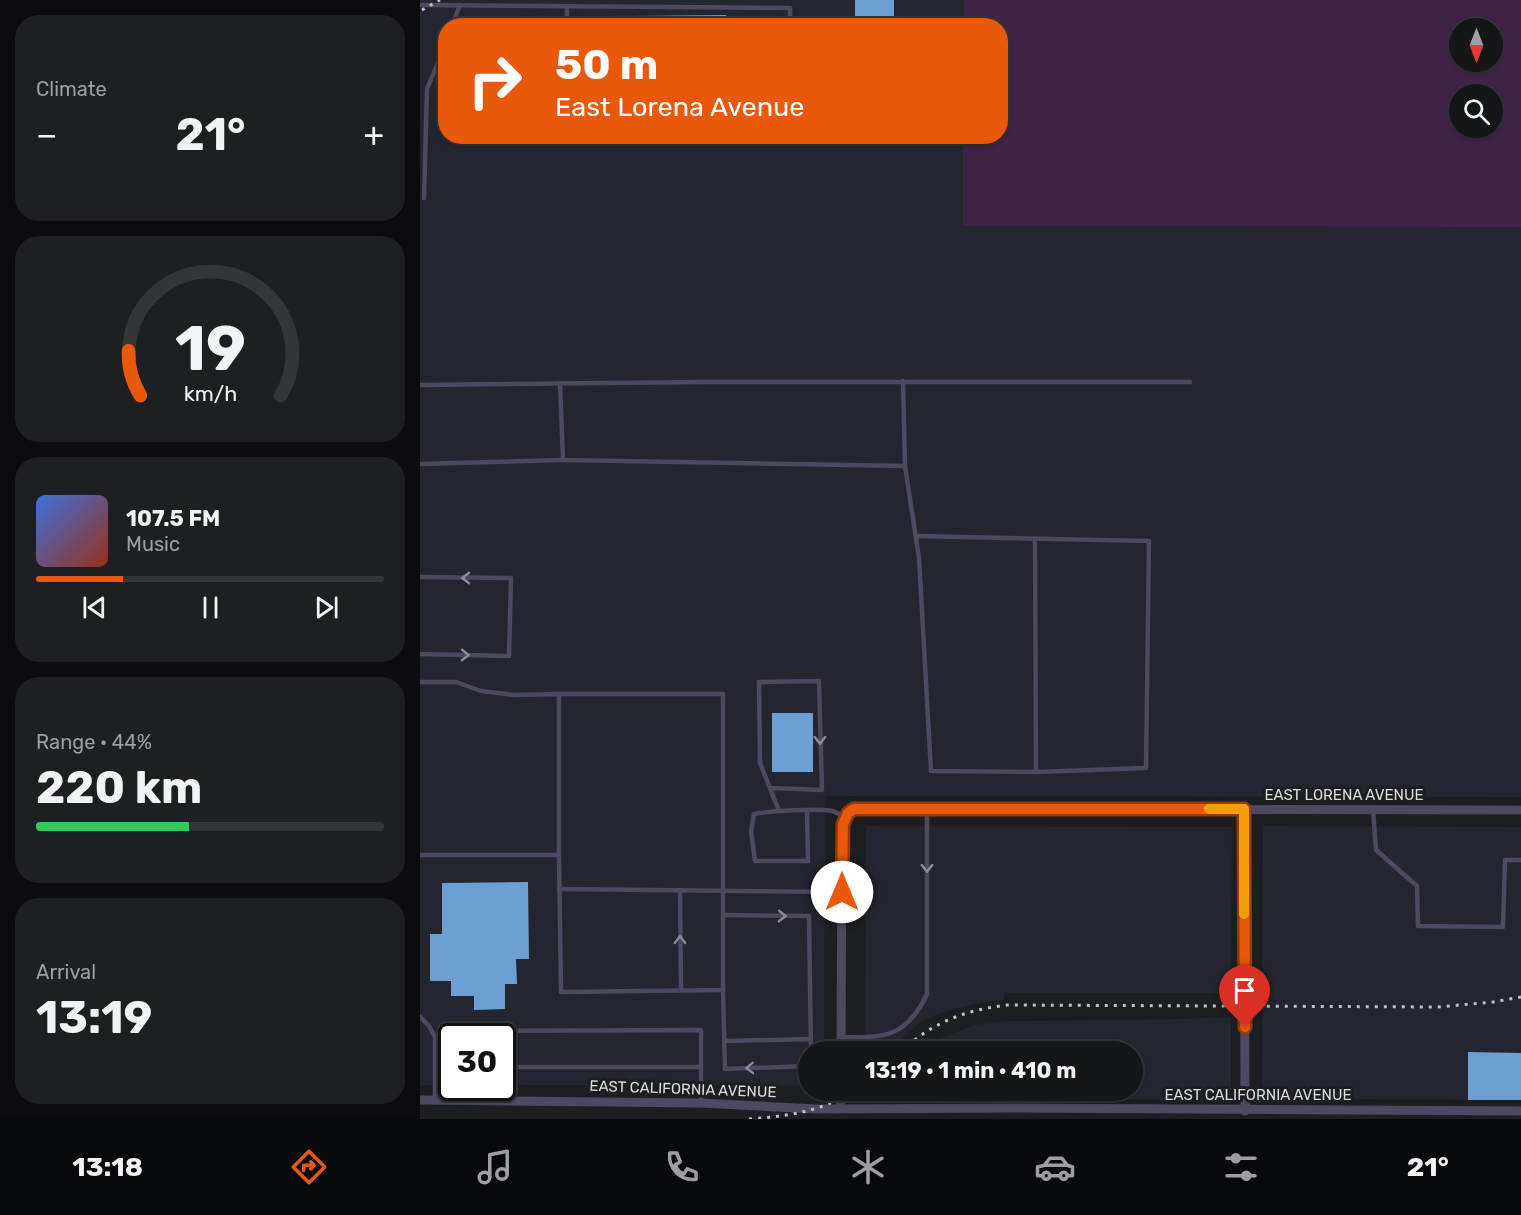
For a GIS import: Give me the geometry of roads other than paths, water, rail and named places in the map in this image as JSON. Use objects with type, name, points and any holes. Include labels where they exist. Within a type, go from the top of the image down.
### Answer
[{"type":"street","name":"EAST LORENA AVENUE","points":[[845,817],[854,809],[1521,810]]},
{"type":"street","points":[[1244,809],[1245,1111]]},
{"type":"street","points":[[841,1041],[842,835],[845,817]]},
{"type":"street","name":"EAST CALIFORNIA AVENUE","points":[[420,1100],[701,1102],[840,1109],[1521,1111]]},
{"type":"street","points":[[840,1109],[841,1101]]},
{"type":"street","points":[[1016,1108],[1016,1119]]},
{"type":"lane","points":[[420,5],[431,2],[460,5],[790,8],[790,18]]},
{"type":"lane","points":[[455,18],[460,5]]},
{"type":"lane","points":[[567,6],[567,18]]},
{"type":"lane","points":[[424,198],[427,89],[438,62]]},
{"type":"lane","points":[[903,381],[905,466],[919,558],[931,771],[1036,772],[1146,768],[1149,542],[916,536]]},
{"type":"lane","points":[[420,384],[1190,382]]},
{"type":"lane","points":[[560,383],[563,460]]},
{"type":"lane","points":[[420,464],[563,460],[905,466]]},
{"type":"lane","points":[[1035,539],[1036,772]]},
{"type":"lane","points":[[420,577],[511,578],[509,656],[420,654]]},
{"type":"lane","points":[[770,788],[822,790],[819,681],[759,681],[760,764],[779,811]]},
{"type":"lane","points":[[420,682],[456,682],[481,691],[514,695],[723,694],[725,1069],[798,1066]]},
{"type":"lane","points":[[559,694],[561,992],[723,990]]},
{"type":"lane","points":[[841,1037],[873,1037],[899,1031],[920,1010],[927,994],[927,809]]},
{"type":"lane","points":[[1373,810],[1376,850],[1417,886],[1418,926],[1503,927],[1505,860],[1521,860]]},
{"type":"lane","points":[[807,811],[808,861],[755,861],[751,831],[754,814],[779,811],[807,811],[832,811],[845,817]]},
{"type":"lane","points":[[420,855],[559,855]]},
{"type":"lane","points":[[559,890],[842,892]]},
{"type":"lane","points":[[680,890],[681,990]]},
{"type":"lane","points":[[723,915],[808,916],[811,1039],[724,1041]]},
{"type":"lane","points":[[420,1017],[435,1037],[435,1100]]},
{"type":"lane","points":[[516,1031],[701,1030],[701,1102]]},
{"type":"lane","points":[[516,1067],[701,1067]]},
{"type":"railway","points":[[422,10],[440,0]]},
{"type":"railway","points":[[914,1041],[950,1019],[978,1010],[1007,1005],[1438,1007],[1521,997]]},
{"type":"railway","points":[[749,1119],[804,1112],[834,1101]]}]
